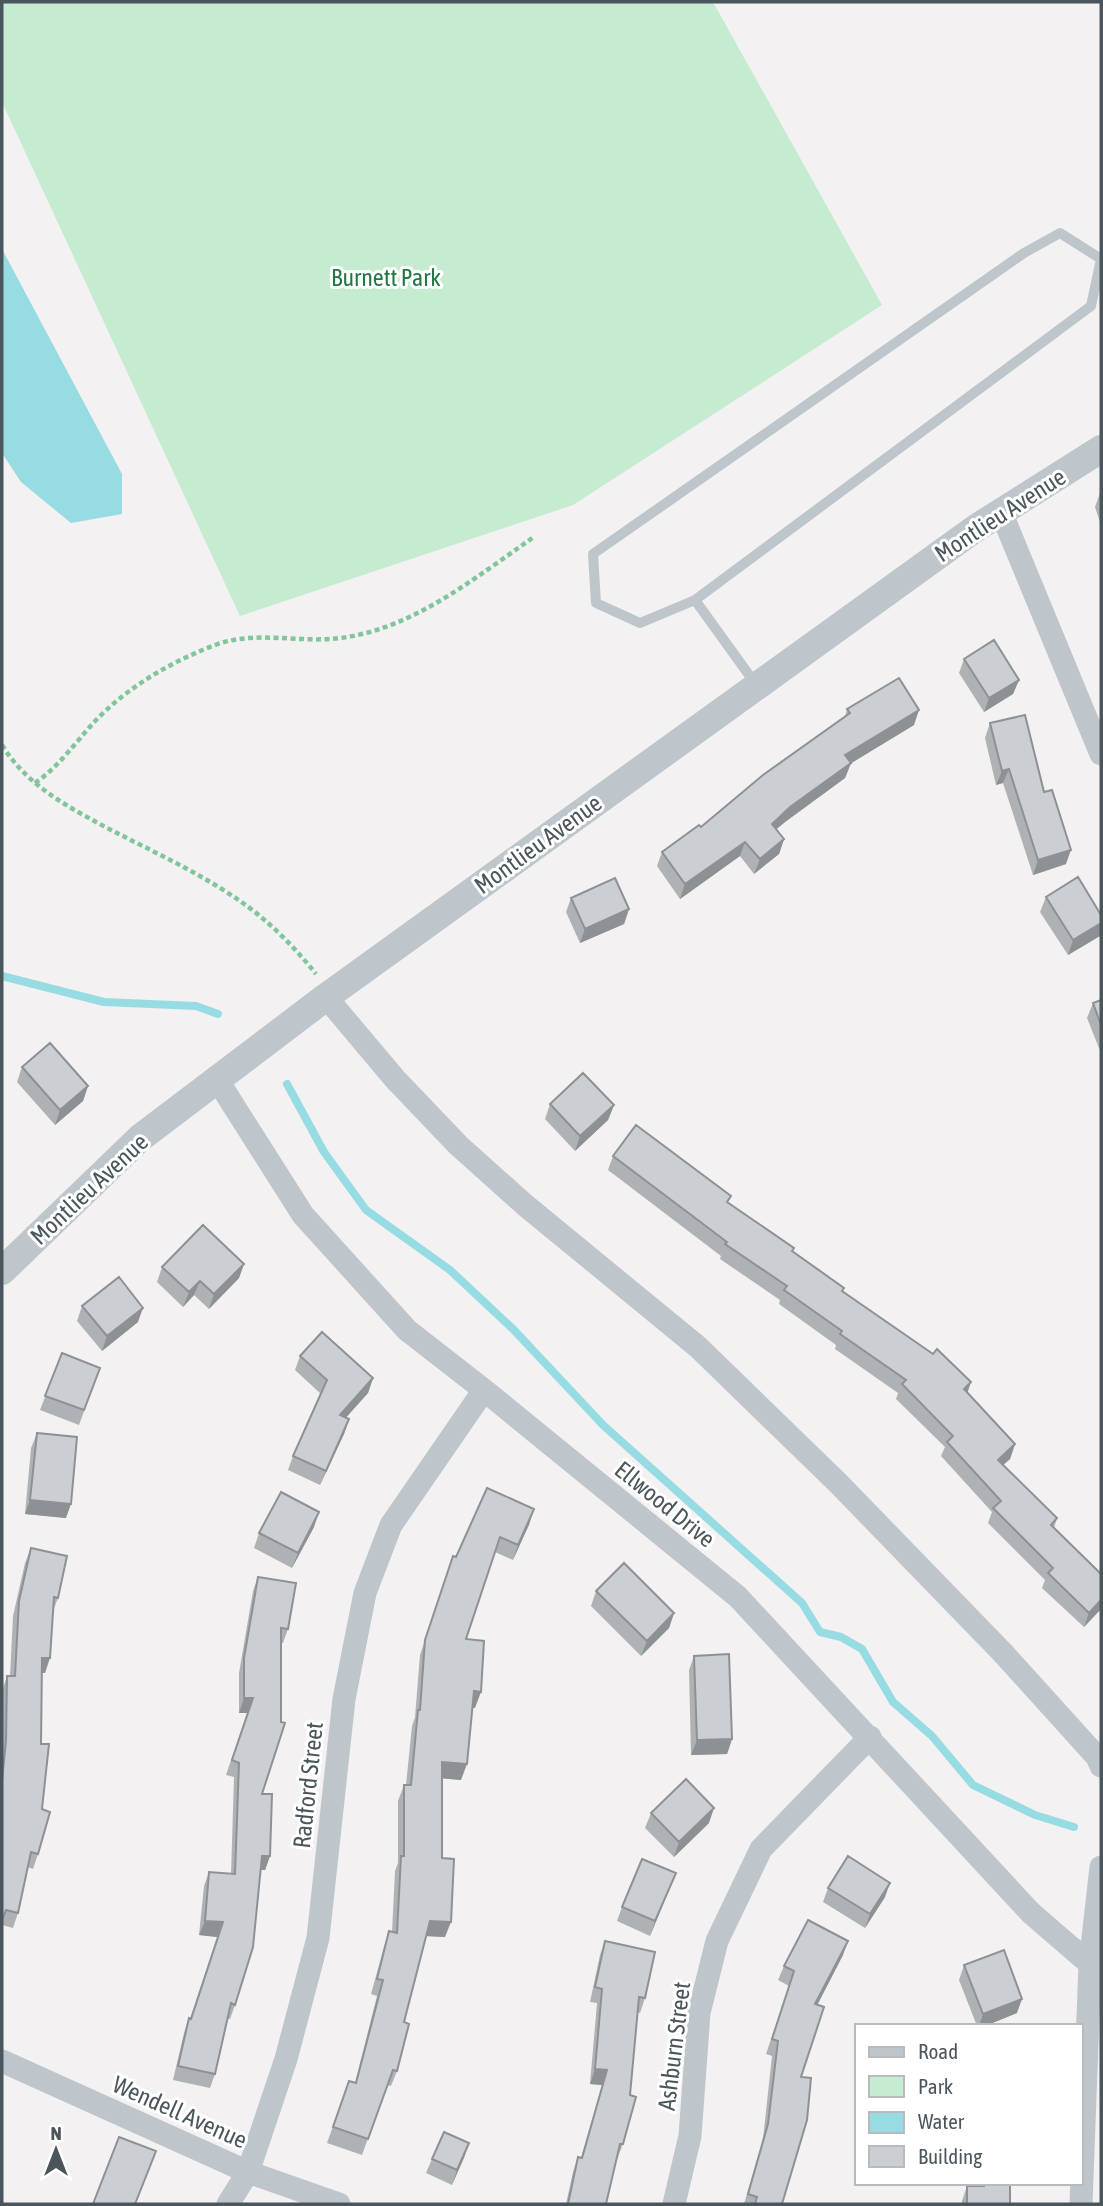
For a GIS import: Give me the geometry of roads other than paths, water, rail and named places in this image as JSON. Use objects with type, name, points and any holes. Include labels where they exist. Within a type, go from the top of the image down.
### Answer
[{"type":"street","name":"Montlieu Avenue","points":[[2,1272],[140,1138],[326,997],[1001,512],[1101,449]]},
{"type":"street","points":[[1001,512],[1101,754]]},
{"type":"street","points":[[326,997],[396,1079],[458,1145],[525,1205],[698,1347],[838,1483],[1002,1652],[1097,1757],[1101,1766]]},
{"type":"street","name":"Ellwood Drive","points":[[218,1081],[303,1215],[407,1330],[738,1597],[1031,1913],[1090,1964]]},
{"type":"street","name":"Radford Street","points":[[228,2204],[248,2172],[286,2059],[318,1938],[344,1699],[365,1593],[391,1525],[484,1390]]},
{"type":"street","name":"Ashburn Street","points":[[674,2204],[690,2136],[699,2012],[717,1941],[761,1849],[870,1737]]},
{"type":"street","points":[[1082,2177],[1090,1964],[1101,1867]]},
{"type":"street","name":"Wendell Avenue","points":[[2,2062],[248,2172],[338,2204]]},
{"type":"street","points":[[1081,2204],[1082,2185]]},
{"type":"lane","points":[[1060,233],[1101,259],[1091,306],[695,600],[640,623],[596,603],[593,554],[1024,253],[1060,233]]},
{"type":"lane","points":[[695,600],[757,686]]},
{"type":"water","points":[[2,249],[122,474],[122,514],[71,523],[21,482],[2,453]]},
{"type":"waterway","points":[[2,976],[104,1002],[196,1006],[218,1014]]},
{"type":"waterway","points":[[287,1084],[324,1152],[366,1210],[450,1270],[513,1329],[603,1425],[802,1603],[820,1632],[841,1637],[862,1649],[893,1702],[932,1736],[973,1785],[1035,1815],[1074,1827]]},
{"type":"park label","name":"Burnett Park","points":[[386,277]]}]
